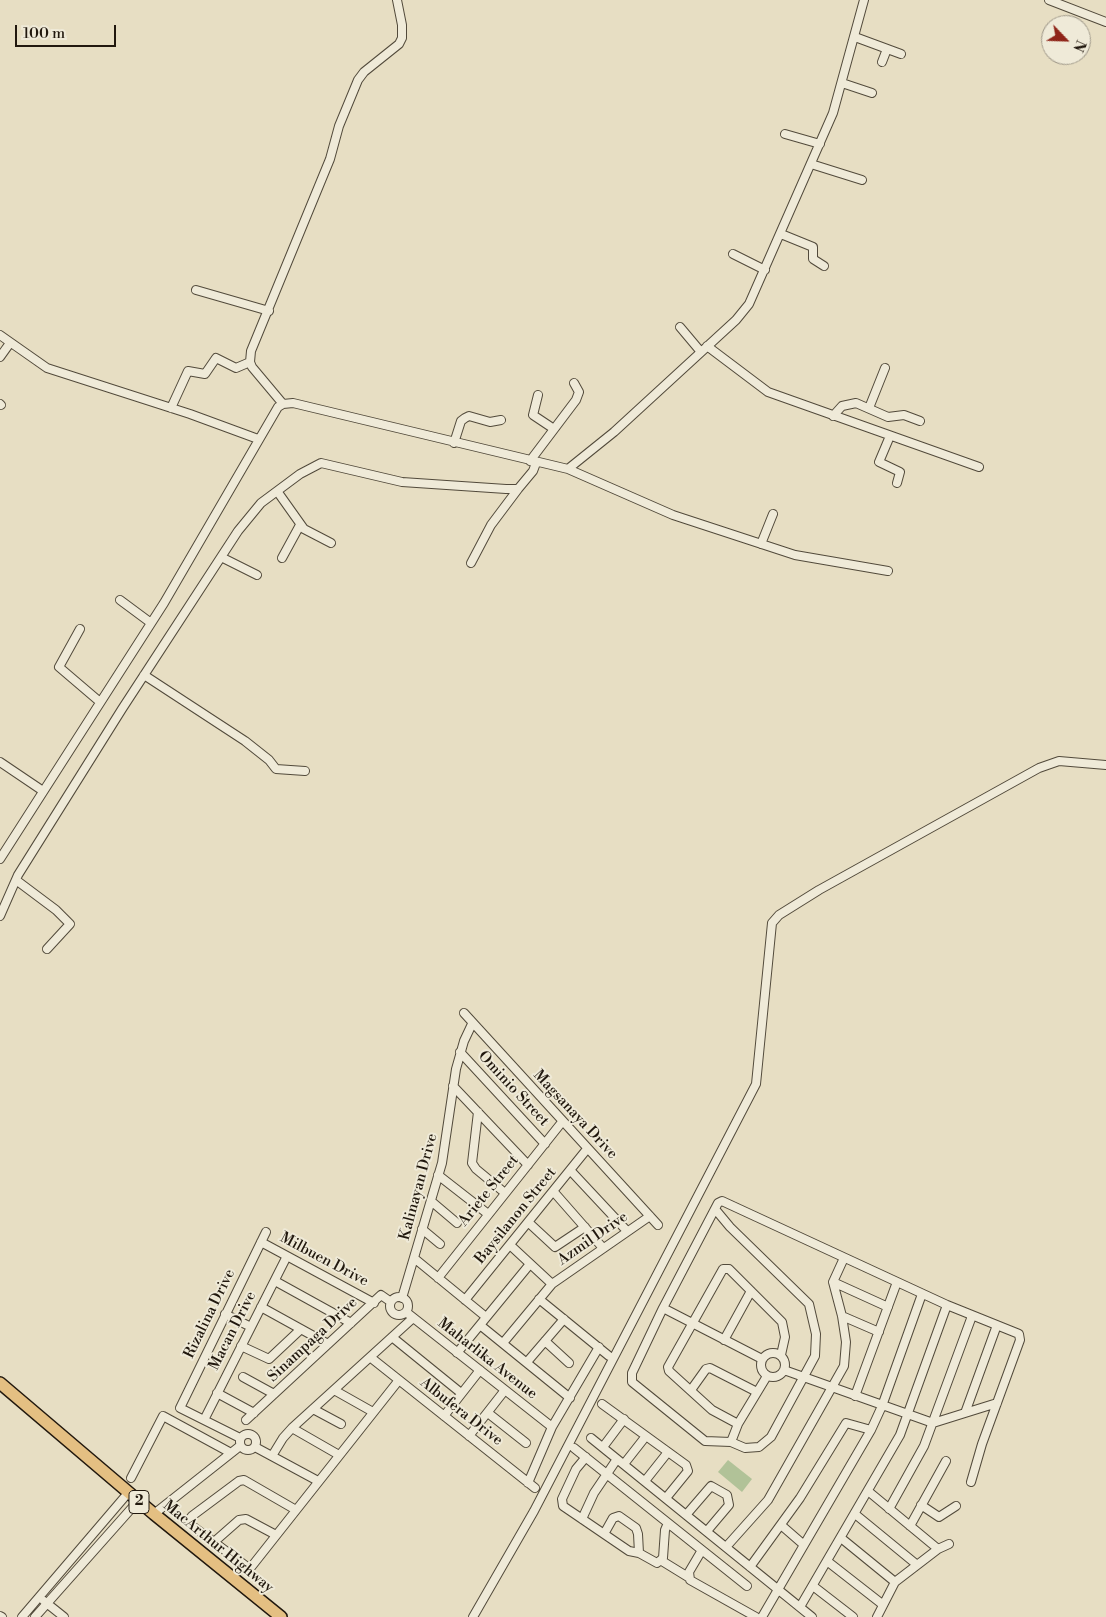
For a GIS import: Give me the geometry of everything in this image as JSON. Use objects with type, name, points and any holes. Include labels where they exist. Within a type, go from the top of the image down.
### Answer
[{"type":"highway","name":"MacArthur Highway","points":[[0,1382],[128,1493],[281,1617]]},
{"type":"street","points":[[250,362],[254,344],[269,312],[330,160],[339,126],[358,80],[364,72],[399,44],[402,38],[397,0]]},
{"type":"street","points":[[568,469],[614,432],[745,310],[820,144],[842,82],[864,0]]},
{"type":"street","points":[[1049,0],[1106,22]]},
{"type":"street","points":[[855,37],[901,54]]},
{"type":"street","points":[[882,62],[887,49]]},
{"type":"street","points":[[842,82],[872,93]]},
{"type":"street","points":[[785,134],[820,144]]},
{"type":"street","points":[[811,164],[862,180]]},
{"type":"street","points":[[780,234],[813,247],[813,259],[824,266]]},
{"type":"street","points":[[733,254],[764,270]]},
{"type":"street","points":[[196,290],[269,312]]},
{"type":"street","points":[[680,327],[701,352]]},
{"type":"street","points":[[0,335],[47,368],[258,438]]},
{"type":"street","points":[[0,357],[10,343]]},
{"type":"street","points":[[707,346],[766,390],[833,416],[979,467]]},
{"type":"street","points":[[171,408],[188,371],[205,374],[216,358],[236,368],[250,362]]},
{"type":"street","points":[[250,362],[283,404]]},
{"type":"street","points":[[869,408],[885,368]]},
{"type":"street","points":[[470,563],[491,525],[530,476],[533,462],[554,429],[579,396],[574,383]]},
{"type":"street","points":[[538,395],[533,415],[554,429]]},
{"type":"street","points":[[0,859],[151,623],[258,438],[274,413],[283,404],[293,403],[568,469],[673,515],[795,555],[888,571]]},
{"type":"street","points":[[833,416],[842,406],[856,403],[888,417],[902,414],[920,421]]},
{"type":"street","points":[[454,443],[461,421],[469,416],[490,422],[501,420]]},
{"type":"street","points":[[890,436],[880,462],[900,472],[897,483]]},
{"type":"street","points":[[0,916],[16,880],[144,675],[247,518],[276,491],[300,474],[321,463],[402,482],[518,489]]},
{"type":"street","points":[[276,491],[297,517],[300,525],[310,534],[331,543]]},
{"type":"street","points":[[761,544],[772,514]]},
{"type":"street","points":[[282,558],[300,525]]},
{"type":"street","points":[[221,557],[257,575]]},
{"type":"street","points":[[120,600],[151,623]]},
{"type":"street","points":[[80,629],[60,667],[100,702]]},
{"type":"street","points":[[144,675],[245,741],[269,760],[276,769],[305,771]]},
{"type":"street","points":[[473,1617],[534,1511],[756,1084],[772,923],[778,915],[819,890],[1039,768],[1059,761],[1106,765]]},
{"type":"street","points":[[0,762],[43,791]]},
{"type":"street","points":[[16,880],[56,910],[70,924],[47,949]]},
{"type":"street","name":"Magsanaya Drive","points":[[464,1013],[472,1024],[658,1225]]},
{"type":"street","name":"Kalinayan Drive","points":[[402,1298],[446,1145],[453,1086],[460,1052],[472,1024]]},
{"type":"street","name":"Ominio Street","points":[[460,1052],[545,1144]]},
{"type":"street","points":[[453,1086],[528,1165]]},
{"type":"street","points":[[478,1112],[472,1163],[476,1169],[506,1193]]},
{"type":"street","name":"Ariete Street","points":[[438,1278],[562,1122]]},
{"type":"street","name":"Baysilanon Street","points":[[465,1300],[587,1148]]},
{"type":"street","points":[[570,1170],[628,1231]]},
{"type":"street","points":[[438,1175],[488,1214]]},
{"type":"street","points":[[554,1191],[603,1248]]},
{"type":"street","points":[[431,1201],[457,1223]]},
{"type":"street","points":[[715,1209],[730,1227],[809,1304],[816,1334],[815,1356],[805,1377],[766,1443],[759,1447],[745,1448],[731,1442],[705,1441],[632,1382],[632,1373],[663,1308],[715,1209],[722,1201],[922,1294],[1021,1337],[971,1482]]},
{"type":"street","name":"Azmil Drive","points":[[502,1343],[552,1284],[650,1216]]},
{"type":"street","points":[[528,1222],[555,1247],[585,1227]]},
{"type":"street","points":[[422,1229],[440,1244]]},
{"type":"street","name":"Rizalina Drive","points":[[204,1420],[180,1408],[266,1232]]},
{"type":"street","name":"Milbuen Drive","points":[[261,1242],[374,1303]]},
{"type":"street","points":[[510,1245],[552,1284]]},
{"type":"street","name":"Macan Drive","points":[[204,1420],[287,1256]]},
{"type":"street","points":[[414,1258],[486,1317]]},
{"type":"street","points":[[726,1547],[768,1500],[834,1387],[844,1366],[846,1342],[842,1316],[833,1282],[844,1258]]},
{"type":"street","points":[[457,1352],[530,1264]]},
{"type":"street","points":[[738,1424],[712,1410],[669,1371],[668,1367],[723,1269],[729,1269],[782,1322],[785,1336],[781,1355],[785,1362],[784,1370],[774,1378],[767,1376],[762,1372],[762,1359]]},
{"type":"street","points":[[275,1281],[351,1323]]},
{"type":"street","points":[[833,1282],[888,1307]]},
{"type":"street","points":[[855,1396],[897,1282]]},
{"type":"street","points":[[724,1340],[751,1291]]},
{"type":"street","points":[[762,1617],[871,1430],[882,1406],[922,1294]]},
{"type":"street","name":"Sinampaga Drive","points":[[246,1420],[381,1296],[391,1302]]},
{"type":"street","points":[[395,1298],[402,1298],[407,1304],[406,1312],[401,1315],[392,1313],[391,1302],[395,1298]]},
{"type":"street","points":[[539,1299],[609,1356]]},
{"type":"street","points":[[800,1607],[894,1448],[908,1415],[947,1305]]},
{"type":"street","points":[[261,1307],[328,1344]]},
{"type":"street","points":[[663,1308],[762,1359]]},
{"type":"street","name":"Maharlika Avenue","points":[[406,1312],[552,1427]]},
{"type":"street","points":[[225,1314],[251,1327]]},
{"type":"street","points":[[842,1316],[879,1332]]},
{"type":"street","points":[[889,1508],[916,1463],[933,1423],[972,1316]]},
{"type":"street","points":[[272,1456],[283,1438],[292,1428],[412,1318]]},
{"type":"street","points":[[526,1362],[564,1319]]},
{"type":"street","points":[[480,1325],[570,1398]]},
{"type":"street","points":[[966,1413],[997,1326]]},
{"type":"street","points":[[241,1346],[269,1359],[301,1329]]},
{"type":"street","points":[[392,1337],[461,1393]]},
{"type":"street","points":[[545,1341],[568,1363]]},
{"type":"street","points":[[552,1427],[599,1347]]},
{"type":"street","points":[[762,1359],[770,1353],[781,1355]]},
{"type":"street","name":"Albufera Drive","points":[[370,1357],[532,1485],[552,1427]]},
{"type":"street","points":[[691,1390],[706,1369],[710,1368],[757,1392]]},
{"type":"street","points":[[444,1416],[480,1370]]},
{"type":"street","points":[[784,1370],[933,1423],[997,1403]]},
{"type":"street","points":[[731,1442],[738,1424],[767,1376]]},
{"type":"street","points":[[243,1377],[274,1394]]},
{"type":"street","points":[[296,1510],[244,1480],[189,1520],[191,1525],[249,1570],[399,1380]]},
{"type":"street","points":[[334,1390],[373,1412]]},
{"type":"street","points":[[469,1436],[505,1390]]},
{"type":"street","points":[[217,1393],[254,1413]]},
{"type":"street","points":[[602,1404],[688,1468],[666,1498]]},
{"type":"street","points":[[313,1409],[340,1424]]},
{"type":"street","points":[[488,1412],[526,1443]]},
{"type":"street","points":[[130,1478],[163,1416],[232,1453]]},
{"type":"street","points":[[602,1447],[624,1419]]},
{"type":"street","points":[[204,1420],[240,1442],[247,1451],[255,1447]]},
{"type":"street","points":[[750,1567],[781,1525],[846,1422],[871,1430]]},
{"type":"street","points":[[292,1428],[339,1455]]},
{"type":"street","points":[[154,1514],[232,1453],[248,1434],[253,1436],[256,1441],[255,1447]]},
{"type":"street","points":[[582,1519],[606,1473],[646,1436]]},
{"type":"street","points":[[591,1438],[812,1617]]},
{"type":"street","points":[[255,1447],[318,1481]]},
{"type":"street","points":[[574,1448],[747,1586]]},
{"type":"street","points":[[645,1481],[668,1452]]},
{"type":"street","points":[[586,1457],[576,1469],[562,1503],[629,1551],[639,1553],[657,1562],[662,1561],[690,1580],[752,1616]]},
{"type":"street","points":[[910,1526],[946,1461]]},
{"type":"street","points":[[686,1515],[711,1486],[728,1495],[729,1505],[707,1532]]},
{"type":"street","points":[[868,1491],[938,1549]]},
{"type":"street","points":[[22,1617],[128,1493]]},
{"type":"street","points":[[35,1617],[138,1500]]},
{"type":"street","points":[[921,1505],[939,1517],[956,1506]]},
{"type":"street","points":[[855,1514],[916,1564]]},
{"type":"street","points":[[604,1534],[613,1518],[619,1516],[636,1528],[639,1553]]},
{"type":"street","points":[[214,1542],[239,1520],[246,1519],[276,1535]]},
{"type":"street","points":[[662,1561],[665,1530],[668,1523]]},
{"type":"street","points":[[781,1525],[804,1545]]},
{"type":"street","points":[[840,1538],[895,1582]]},
{"type":"street","points":[[85,1543],[94,1550]]},
{"type":"street","points":[[877,1617],[895,1582],[916,1564],[948,1544]]},
{"type":"street","points":[[688,1577],[702,1550]]},
{"type":"street","points":[[827,1561],[882,1604]]},
{"type":"street","points":[[813,1586],[853,1617]]},
{"type":"street","points":[[38,1597],[64,1617]]},
{"type":"green space","points":[[728,1460],[752,1479],[742,1492],[718,1472]]}]
